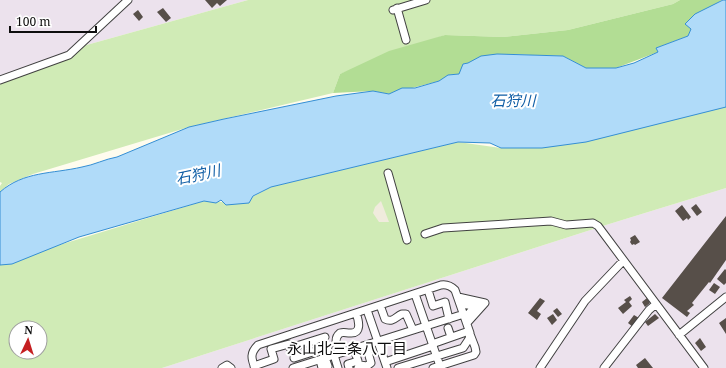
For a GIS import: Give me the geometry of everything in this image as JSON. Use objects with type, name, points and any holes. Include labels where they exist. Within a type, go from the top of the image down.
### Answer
[{"type":"street","points":[[0,80],[69,55],[128,0]]},
{"type":"street","points":[[406,40],[395,9],[426,0]]},
{"type":"street","points":[[388,173],[408,240]]},
{"type":"street","points":[[425,234],[443,228],[551,221],[566,225],[593,223],[602,230],[623,261],[704,368]]},
{"type":"street","points":[[540,368],[585,301],[623,261]]},
{"type":"street","points":[[325,337],[271,350],[274,359],[254,367],[251,357],[252,352],[258,345],[321,325],[380,305],[446,284],[455,290],[475,347],[476,352],[474,355],[436,367],[436,356],[415,294]]},
{"type":"street","points":[[428,290],[433,306],[445,302],[449,319]]},
{"type":"street","points":[[679,335],[726,297]]},
{"type":"street","points":[[286,336],[294,358],[295,368],[449,319],[465,318],[475,306],[459,301]]},
{"type":"street","points":[[604,368],[649,310],[656,304]]},
{"type":"street","points":[[380,305],[385,319],[392,320],[402,314],[406,314],[413,330]]},
{"type":"street","points":[[367,310],[386,365],[402,356],[419,351],[451,337],[470,332]]},
{"type":"street","points":[[326,359],[337,336],[340,333],[351,334],[356,332],[358,329],[359,324],[356,313]]},
{"type":"street","points":[[321,325],[328,347],[326,359],[327,368]]},
{"type":"street","points":[[448,328],[451,337]]},
{"type":"street","points":[[398,368],[463,348],[468,342],[470,332]]},
{"type":"street","points":[[416,344],[419,351]]},
{"type":"street","points":[[358,368],[360,365],[367,366],[371,363],[366,345]]},
{"type":"street","points":[[294,358],[328,347]]},
{"type":"street","points":[[400,348],[402,356]]},
{"type":"street","points":[[349,368],[348,364],[358,361],[354,349]]},
{"type":"street","points":[[326,359],[338,368]]},
{"type":"street","points":[[222,368],[227,366],[231,368]]},
{"type":"shaded area","points":[[0,0],[248,0],[83,46],[0,84]]},
{"type":"shaded area","points":[[726,188],[726,368],[162,368],[606,225]]},
{"type":"shaded area","points":[[381,201],[389,222],[379,222],[373,213],[375,207]]},
{"type":"green space","points":[[248,0],[680,0],[673,4],[568,30],[503,37],[445,35],[340,74],[333,93],[189,127],[33,174],[9,184],[0,192],[0,186],[2,183],[0,182],[0,84],[83,46]]},
{"type":"green space","points":[[680,0],[722,0],[686,23],[691,29],[688,36],[656,48],[658,52],[616,68],[586,68],[563,56],[497,54],[459,74],[449,75],[439,81],[389,94],[373,91],[333,93],[340,74],[389,51],[445,35],[503,37],[568,30],[673,4]]},
{"type":"green space","points":[[726,101],[726,188],[606,225],[162,368],[0,368],[0,263],[204,201],[241,203],[271,187],[458,142],[501,148]]},
{"type":"water","name":"石狩川","points":[[723,0],[726,0],[726,107],[586,142],[542,148],[501,148],[490,143],[458,142],[271,187],[253,196],[249,203],[226,205],[221,200],[216,203],[204,201],[79,237],[12,264],[0,265],[0,192],[19,180],[39,174],[86,166],[117,157],[189,127],[336,96],[373,91],[389,94],[402,88],[415,88],[439,81],[448,75],[459,74],[463,64],[481,56],[497,54],[563,56],[586,68],[616,68],[634,63],[658,52],[656,48],[688,36],[691,29],[685,24],[695,14]]},
{"type":"building","points":[[205,0],[227,0],[220,6],[217,3],[212,8]]},
{"type":"building","points":[[163,8],[171,18],[166,22],[157,12]]},
{"type":"building","points":[[138,10],[143,17],[139,21],[133,14]]},
{"type":"building","points":[[696,204],[702,212],[697,216],[691,208]]},
{"type":"building","points":[[682,205],[691,217],[688,220],[687,218],[683,221],[675,211]]},
{"type":"building","points":[[726,216],[726,260],[710,283],[709,282],[692,303],[694,305],[687,311],[690,313],[687,317],[662,298]]},
{"type":"building","points":[[635,235],[640,242],[632,245],[630,238]]},
{"type":"building","points":[[725,269],[726,283],[724,285],[717,279]]},
{"type":"building","points":[[714,283],[720,287],[715,294],[709,290]]},
{"type":"building","points":[[630,296],[632,299],[629,302],[632,306],[623,314],[618,308],[626,302],[624,300]]},
{"type":"building","points":[[540,298],[545,301],[537,311],[541,314],[537,320],[528,313]]},
{"type":"building","points":[[647,298],[650,303],[645,307],[642,302]]},
{"type":"building","points":[[557,308],[562,314],[558,317],[553,311]]},
{"type":"building","points":[[553,314],[557,320],[552,325],[547,318]]},
{"type":"building","points":[[655,314],[659,318],[648,326],[645,322]]},
{"type":"building","points":[[634,315],[639,318],[633,327],[628,323]]},
{"type":"building","points":[[726,318],[726,334],[719,323]]},
{"type":"building","points":[[700,338],[706,347],[701,351],[695,343]]},
{"type":"building","points":[[645,358],[653,368],[638,368],[636,365]]},
{"type":"district","name":"永山北三条八丁目","points":[[347,349]]}]
